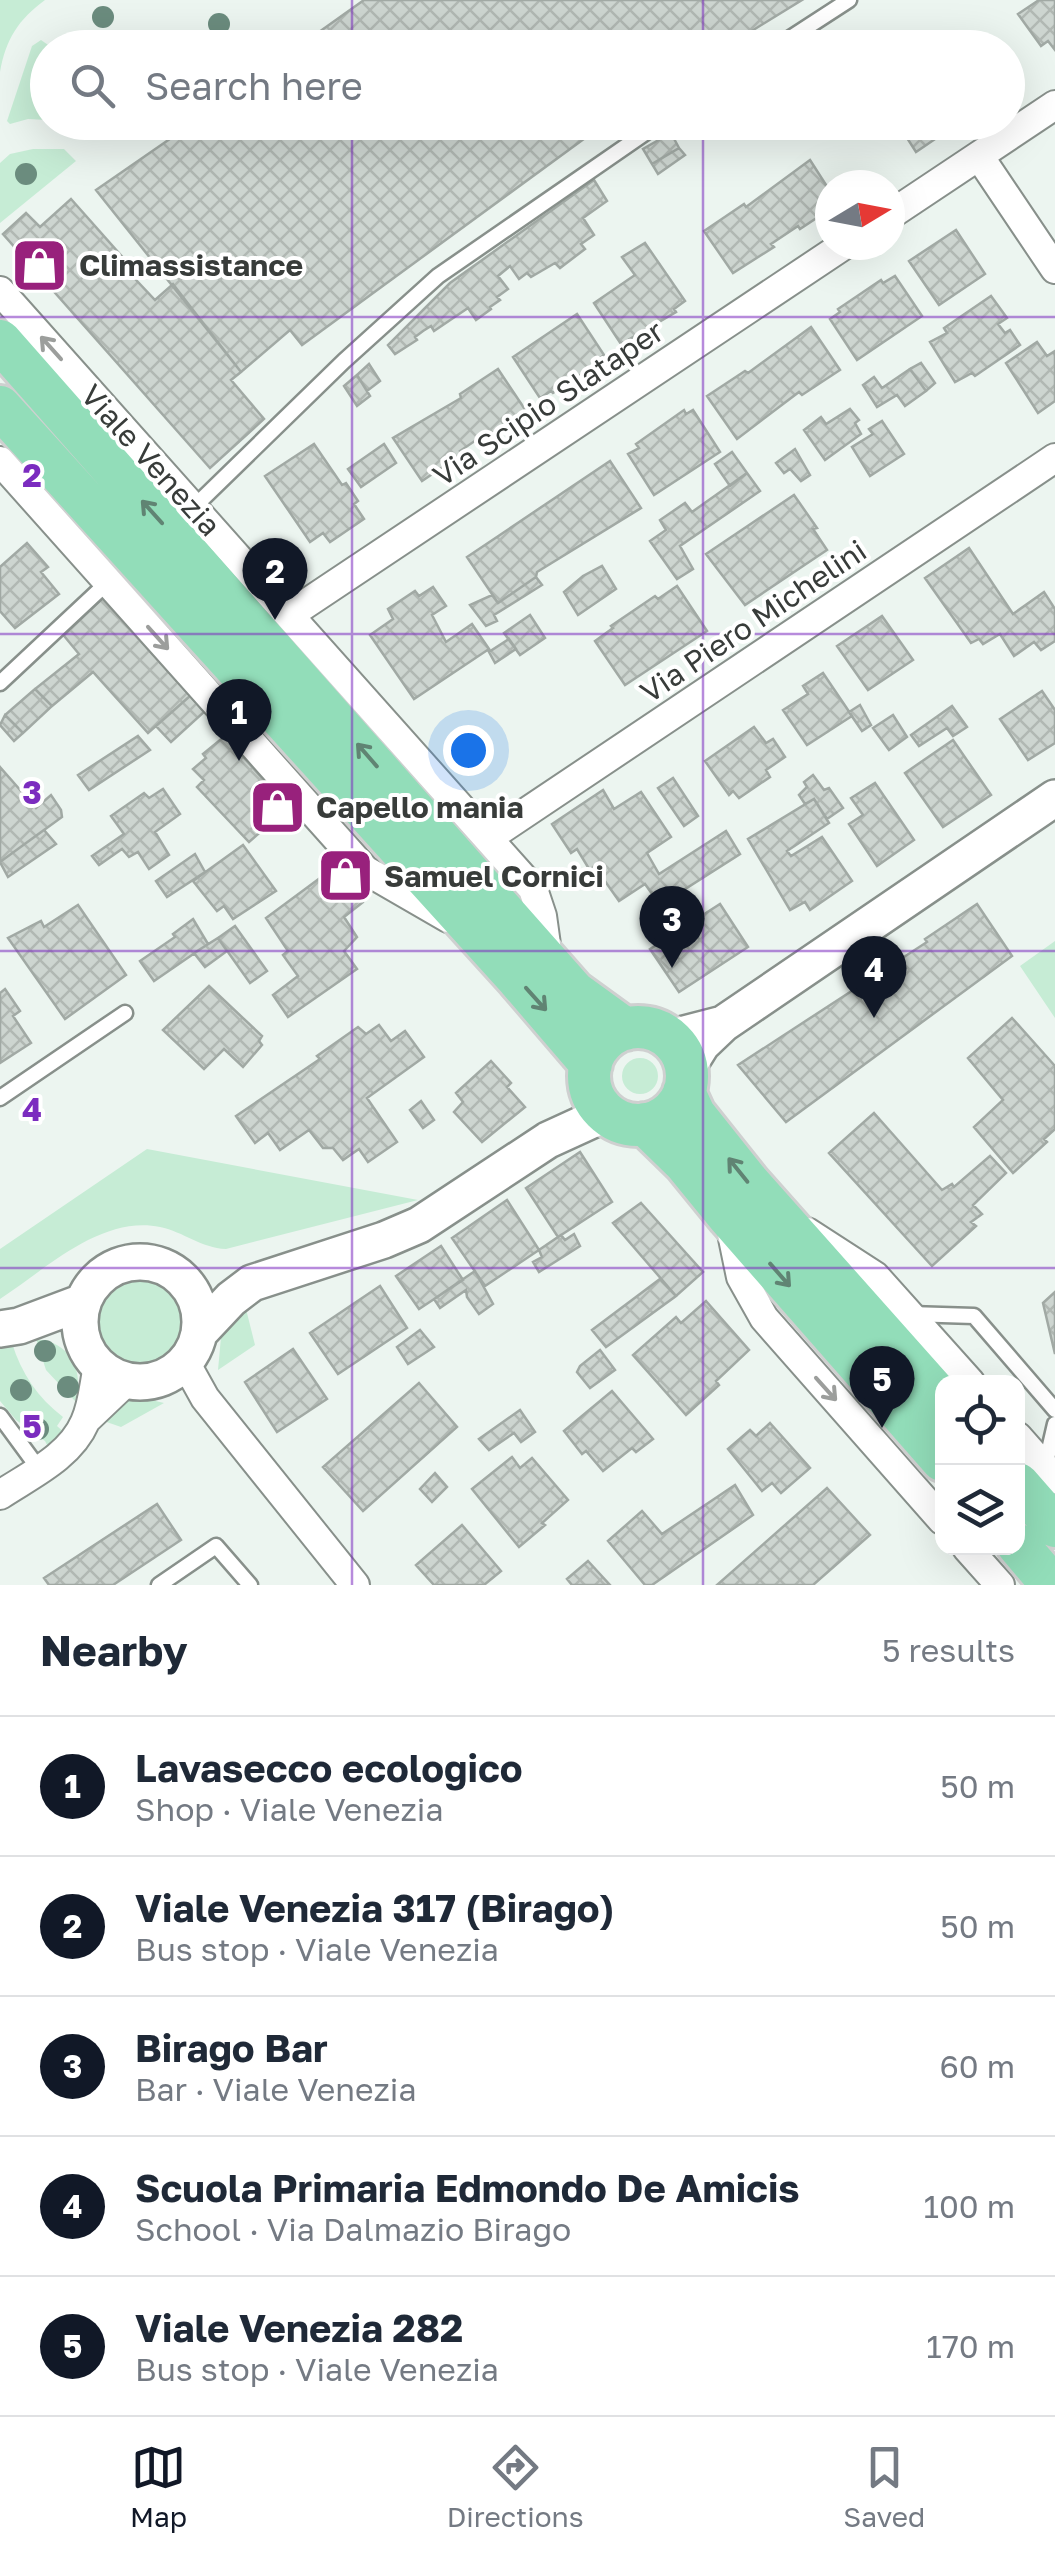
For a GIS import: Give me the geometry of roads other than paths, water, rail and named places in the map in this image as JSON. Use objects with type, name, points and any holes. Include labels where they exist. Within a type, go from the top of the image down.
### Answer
[{"type":"main road","name":"Viale Venezia","points":[[0,341],[584,1002],[625,1029],[644,1027],[680,1066]]},
{"type":"main road","points":[[0,407],[478,936],[609,1098],[685,1163],[935,1452]]},
{"type":"main road","points":[[609,1098],[608,1037],[625,1029]]},
{"type":"main road","points":[[609,1098],[670,1112],[680,1066]]},
{"type":"main road","points":[[680,1066],[694,1114],[935,1392]]},
{"type":"main road","points":[[1039,1477],[1055,1526]]},
{"type":"main road","points":[[1025,1554],[1052,1585]]},
{"type":"street","points":[[1025,125],[1055,105]]},
{"type":"street","points":[[905,204],[1003,140]]},
{"type":"street","points":[[979,156],[1055,270]]},
{"type":"street","name":"Via Scipio Slataper","points":[[288,615],[821,260]]},
{"type":"street","name":"Viale Venezia","points":[[0,290],[533,889],[542,916],[548,960]]},
{"type":"street","name":"Via Piero Michelini","points":[[488,838],[1055,458]]},
{"type":"street","points":[[0,461],[365,870],[478,936]]},
{"type":"street","points":[[680,1066],[724,1024],[1055,798]]},
{"type":"street","points":[[175,1273],[210,1281],[287,1280],[419,1225],[609,1098]]},
{"type":"street","points":[[777,1213],[875,1276],[964,1375]]},
{"type":"street","points":[[729,1217],[742,1277],[764,1318],[935,1512]]},
{"type":"street","points":[[0,1495],[66,1450],[87,1419],[97,1347],[91,1286],[104,1273],[122,1264],[158,1264],[189,1286],[196,1300],[186,1356],[205,1398],[354,1585]]},
{"type":"street","points":[[9,1328],[97,1347],[143,1383],[186,1356],[231,1299],[252,1283]]},
{"type":"street","points":[[1025,1450],[1039,1477]]},
{"type":"street","points":[[973,1555],[1000,1585]]},
{"type":"lane","points":[[803,30],[849,0]]},
{"type":"lane","points":[[193,508],[438,276],[635,140]]},
{"type":"lane","points":[[0,683],[108,582]]},
{"type":"lane","points":[[0,1098],[125,1013]]},
{"type":"lane","points":[[910,1314],[974,1316],[1055,1410]]},
{"type":"lane","points":[[0,1416],[39,1469]]},
{"type":"lane","points":[[1039,1477],[1055,1424]]},
{"type":"lane","points":[[159,1585],[216,1546],[250,1585]]},
{"type":"place","name":"Climassistance","points":[[40,265]]},
{"type":"place","name":"Viale Venezia 317 (Birago)","points":[[275,620]]},
{"type":"place","name":"Lavasecco ecologico","points":[[239,761]]},
{"type":"place","name":"Capello mania","points":[[277,807]]},
{"type":"place","name":"Samuel Cornici","points":[[345,876]]},
{"type":"place","name":"Birago Bar","points":[[672,968]]},
{"type":"place","name":"Scuola Primaria Edmondo De Amicis","points":[[874,1018]]},
{"type":"place","name":"Viale Venezia 282","points":[[882,1428]]}]
